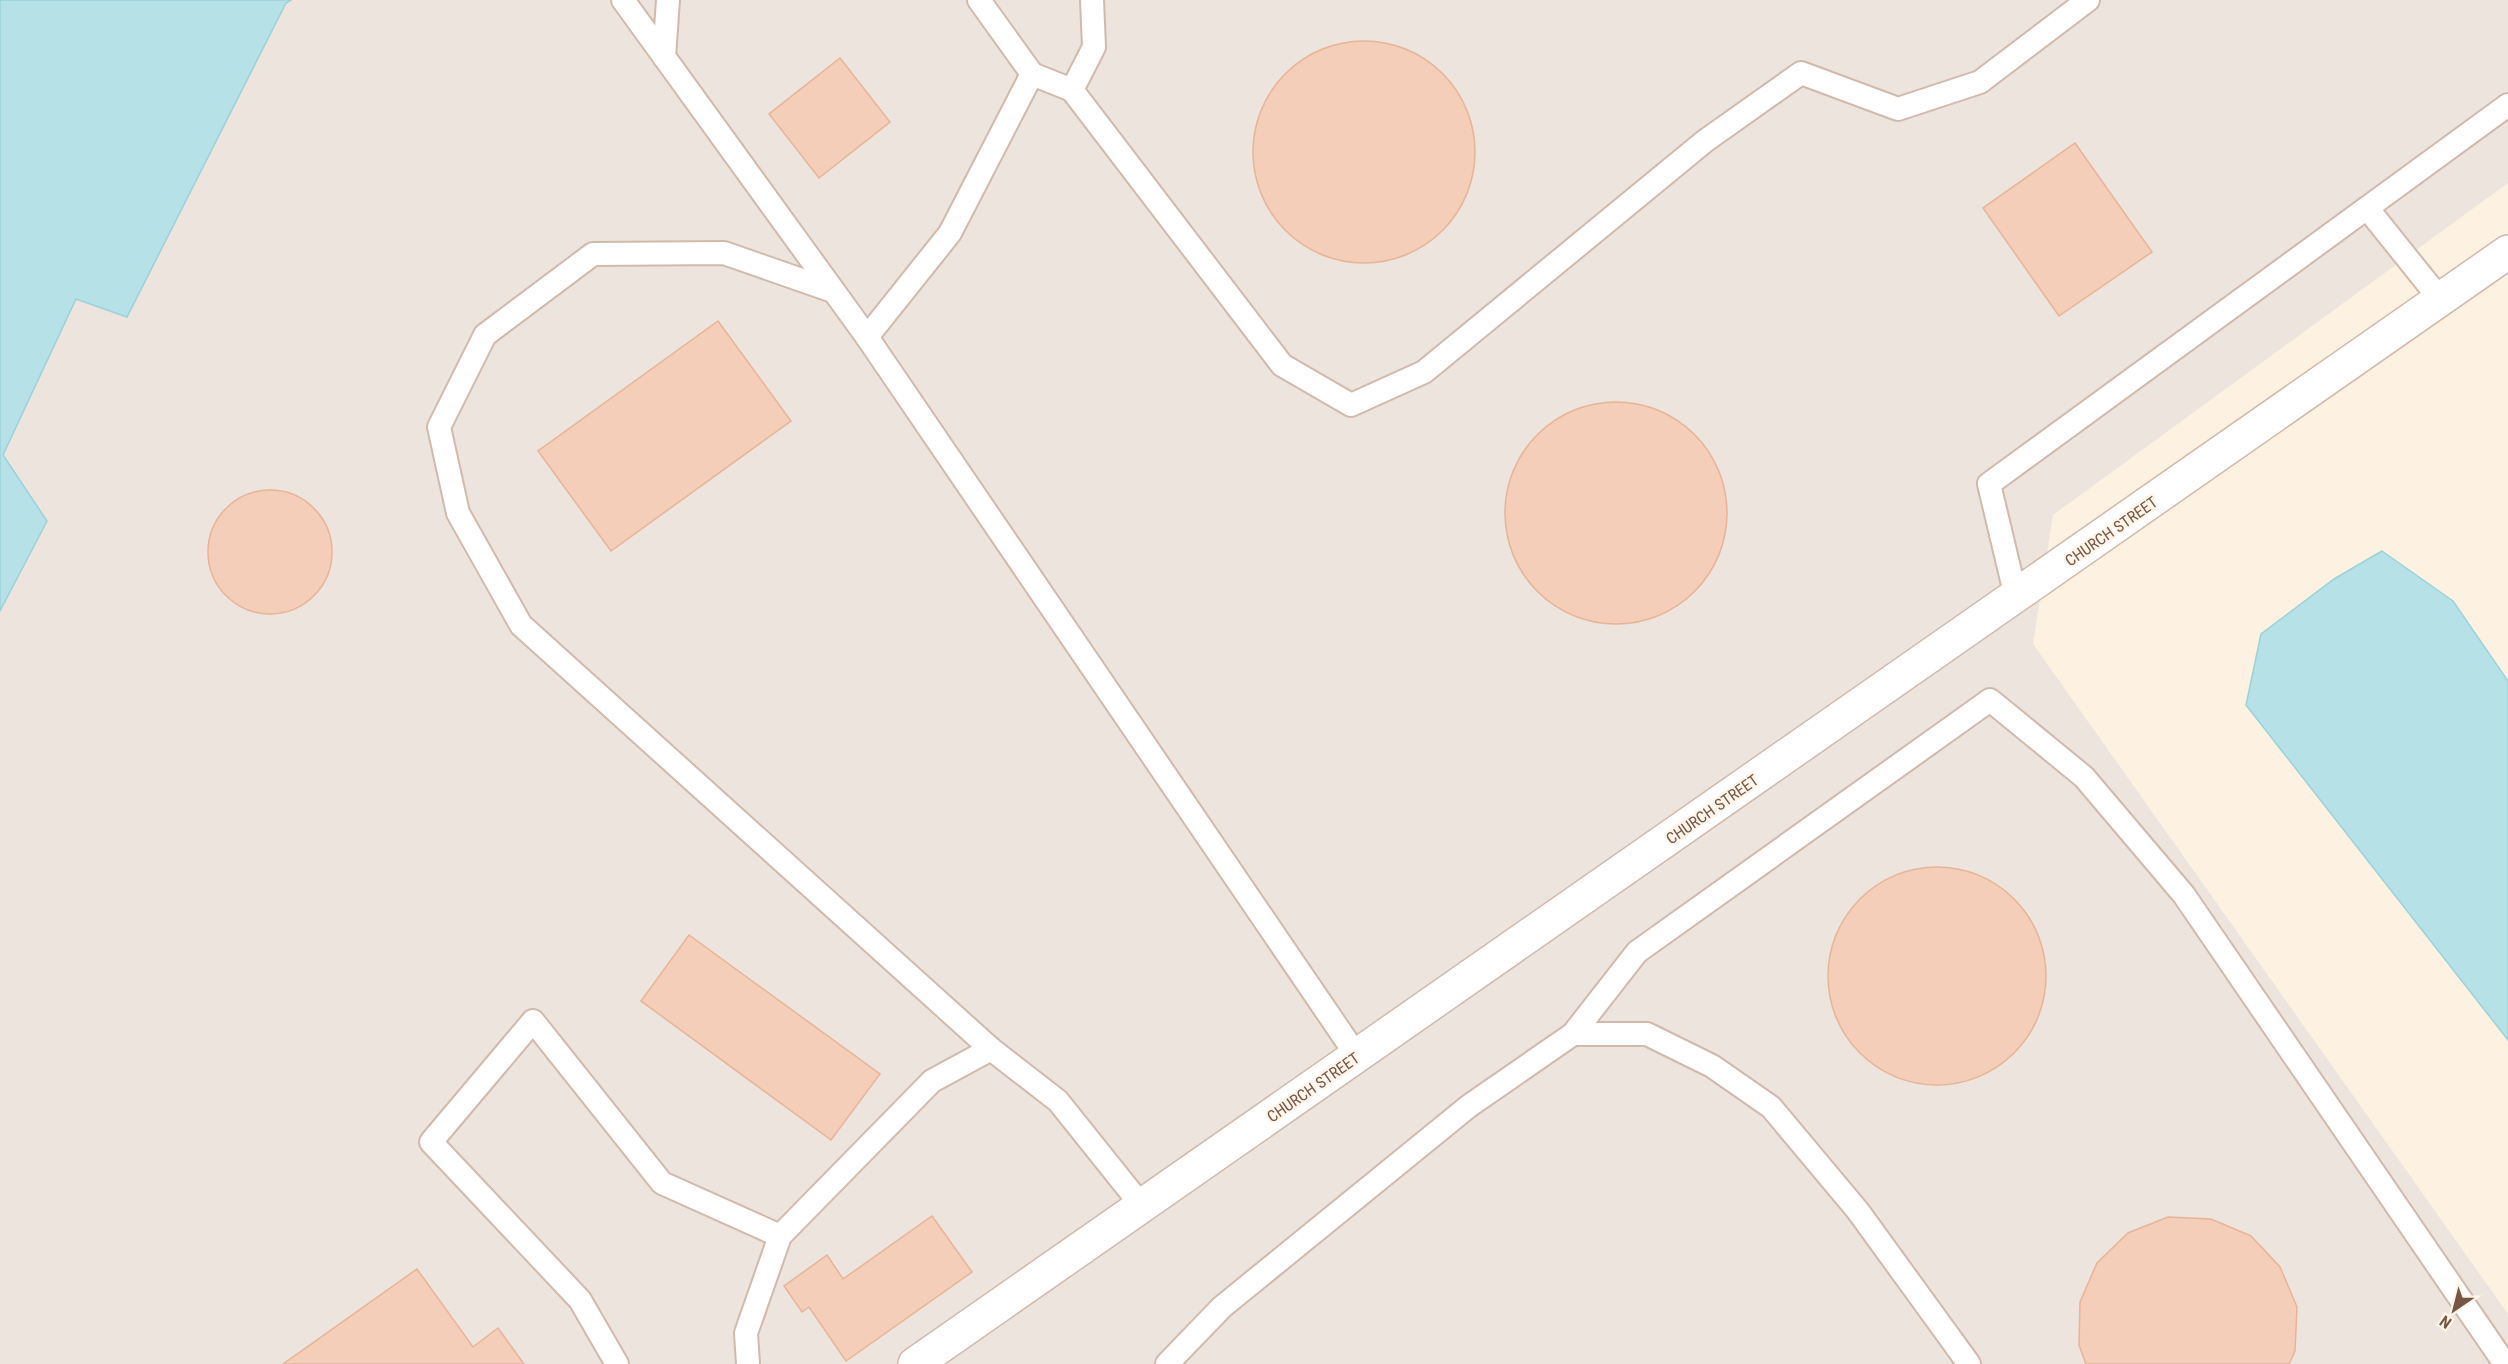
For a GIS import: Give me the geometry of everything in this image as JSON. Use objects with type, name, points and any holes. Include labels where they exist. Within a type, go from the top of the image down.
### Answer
[{"type":"street","name":"CHURCH STREET","points":[[915,1364],[2508,252]]},
{"type":"lane","points":[[623,0],[867,337],[1357,1056]]},
{"type":"lane","points":[[664,57],[668,0]]},
{"type":"lane","points":[[979,0],[1032,74],[1072,90],[1282,365],[1351,405],[1424,372],[1705,141],[1801,73],[1898,109],[1980,82],[2088,0]]},
{"type":"lane","points":[[1072,90],[1094,47],[1092,0]]},
{"type":"lane","points":[[867,337],[950,233],[1032,74]]},
{"type":"lane","points":[[2016,597],[1989,484],[2508,105]]},
{"type":"lane","points":[[2367,208],[2440,300]]},
{"type":"lane","points":[[833,291],[724,253],[593,254],[485,334],[439,427],[458,513],[521,625],[991,1049],[1058,1101],[1142,1206]]},
{"type":"lane","points":[[1167,1364],[1222,1306],[1469,1106],[1573,1034],[1637,952],[1990,700],[2084,777],[2184,895],[2505,1364]]},
{"type":"lane","points":[[617,1364],[580,1300],[431,1143],[533,1021],[663,1183],[780,1236]]},
{"type":"lane","points":[[1573,1034],[1647,1034],[1712,1066],[1771,1107],[1858,1211],[1969,1364]]},
{"type":"lane","points":[[748,1364],[746,1333],[780,1236],[932,1081],[991,1049]]},
{"type":"shaded area","points":[[291,0],[2508,0],[2508,183],[2053,515],[2033,644],[2508,1314],[2508,1364],[0,1364],[0,611],[47,521],[3,455],[76,299],[126,316],[286,3]]},
{"type":"water","points":[[0,0],[291,0],[286,3],[127,317],[76,299],[3,455],[47,521],[0,611]]},
{"type":"water","points":[[2382,551],[2453,601],[2508,681],[2508,1040],[2246,705],[2261,634],[2334,579]]},
{"type":"building","points":[[1364,41],[1386,43],[1406,49],[1434,66],[1450,82],[1467,110],[1473,130],[1475,152],[1473,174],[1467,194],[1450,222],[1434,238],[1406,255],[1386,261],[1364,263],[1342,261],[1322,255],[1294,238],[1278,222],[1261,194],[1255,174],[1253,152],[1255,130],[1261,110],[1278,82],[1294,66],[1322,49],[1342,43]]},
{"type":"building","points":[[840,58],[890,122],[819,178],[769,114]]},
{"type":"building","points":[[2075,143],[2152,252],[2059,316],[1983,208]]},
{"type":"building","points":[[718,321],[791,421],[611,551],[538,451]]},
{"type":"building","points":[[1605,402],[1627,402],[1659,410],[1695,434],[1719,470],[1725,491],[1727,513],[1725,535],[1719,556],[1695,592],[1659,616],[1627,624],[1605,624],[1573,616],[1537,592],[1513,556],[1505,524],[1505,502],[1513,470],[1537,434],[1573,410]]},
{"type":"building","points":[[270,490],[294,495],[313,509],[327,528],[332,552],[327,576],[313,595],[294,609],[270,614],[246,609],[227,595],[213,576],[208,552],[213,528],[227,509],[246,495]]},
{"type":"building","points":[[1937,867],[1958,869],[1979,875],[1998,885],[2014,899],[2028,915],[2038,934],[2044,955],[2046,976],[2044,997],[2038,1018],[2028,1037],[2014,1053],[1998,1067],[1979,1077],[1958,1083],[1937,1085],[1916,1083],[1895,1077],[1876,1067],[1860,1053],[1846,1037],[1836,1018],[1830,997],[1828,976],[1830,955],[1836,934],[1846,915],[1860,899],[1876,885],[1895,875],[1916,869]]},
{"type":"building","points":[[689,935],[880,1074],[831,1140],[641,1001]]},
{"type":"building","points":[[932,1216],[972,1272],[846,1361],[809,1307],[802,1312],[784,1286],[827,1255],[843,1279]]},
{"type":"building","points":[[2168,1217],[2211,1219],[2251,1236],[2280,1267],[2297,1307],[2295,1351],[2289,1364],[2086,1364],[2079,1345],[2080,1302],[2097,1263],[2128,1233]]},
{"type":"building","points":[[417,1269],[473,1347],[498,1328],[524,1364],[283,1364]]}]
